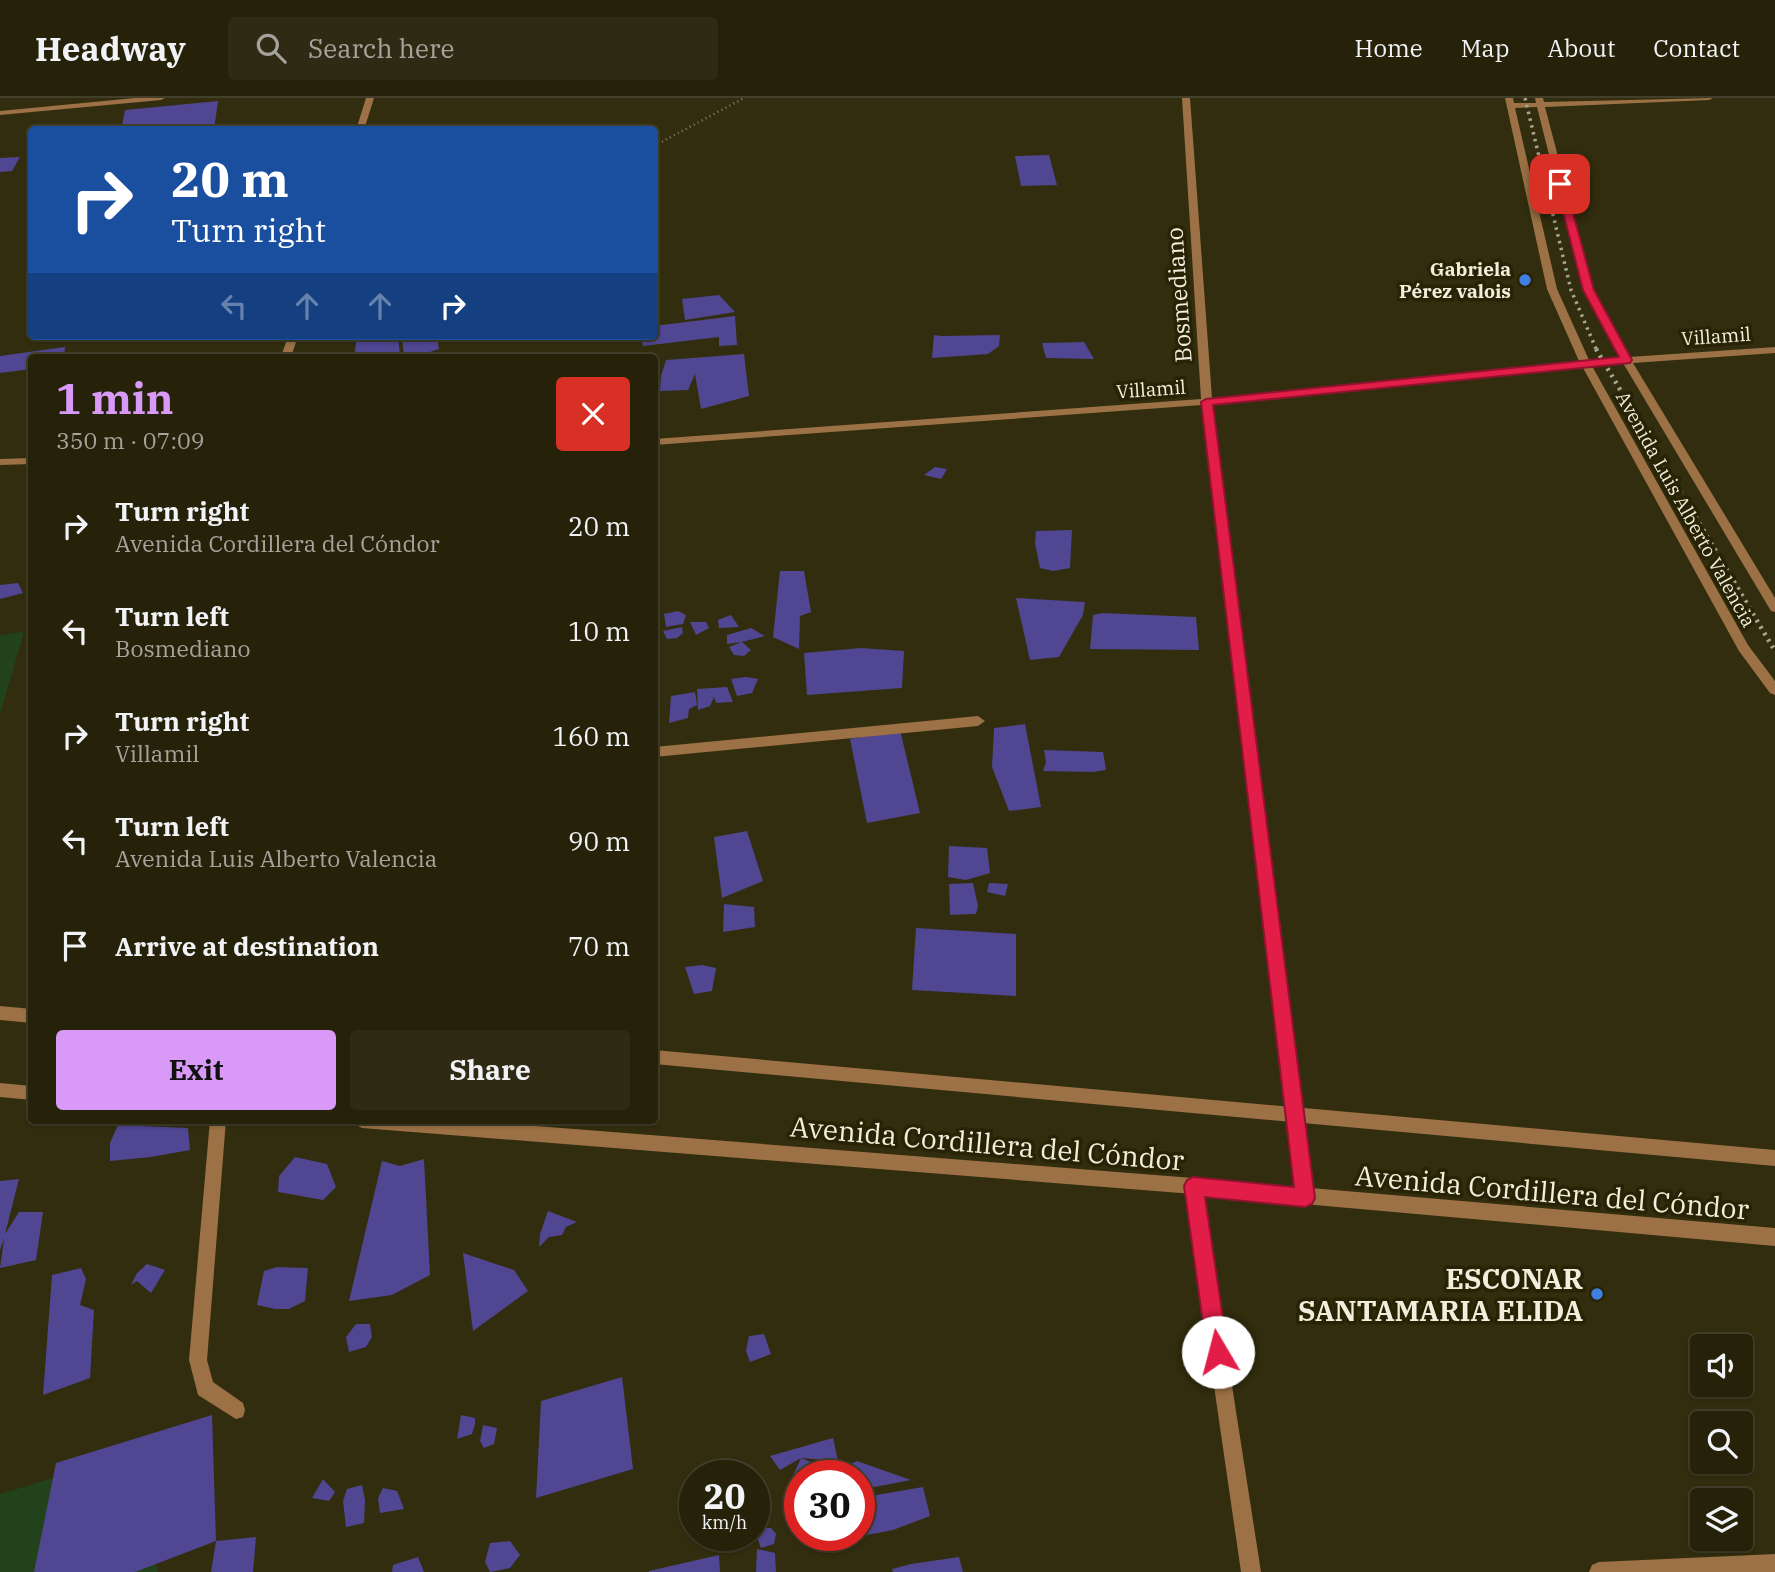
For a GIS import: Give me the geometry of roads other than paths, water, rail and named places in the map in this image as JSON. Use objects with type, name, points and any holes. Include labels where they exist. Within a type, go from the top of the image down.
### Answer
[{"type":"street","points":[[0,113],[161,98]]},
{"type":"street","points":[[361,126],[370,98]]},
{"type":"street","name":"Bosmediano","points":[[1186,98],[1206,402],[1305,1198]]},
{"type":"street","points":[[1510,102],[1709,98]]},
{"type":"street","name":"Avenida Luis Alberto Valencia","points":[[1539,101],[1588,290],[1626,360],[1775,608]]},
{"type":"street","name":"Avenida Luis Alberto Valencia","points":[[1510,102],[1552,289],[1585,363],[1743,648],[1775,690]]},
{"type":"street","name":"Villamil","points":[[658,442],[1206,402],[1585,363],[1775,350]]},
{"type":"street","points":[[0,462],[28,461]]},
{"type":"street","points":[[658,751],[978,722]]},
{"type":"street","points":[[0,1013],[28,1016]]},
{"type":"street","points":[[658,1057],[1775,1158]]},
{"type":"street","points":[[0,1090],[28,1093]]},
{"type":"street","points":[[218,1124],[198,1360],[205,1388],[236,1410]]},
{"type":"street","name":"Avenida Cordillera del Cóndor","points":[[412,1124],[1193,1186],[1305,1198],[1775,1237]]},
{"type":"street","points":[[1193,1186],[1251,1572]]},
{"type":"street","points":[[1599,1572],[1775,1564]]},
{"type":"railway","points":[[1525,98],[1571,290],[1597,350]]},
{"type":"railway","points":[[1597,350],[1775,651]]},
{"type":"place","name":"Gabriela Pérez valois","points":[[1525,280]]},
{"type":"place","name":"ESCONAR SANTAMARIA ELIDA","points":[[1597,1294]]}]
